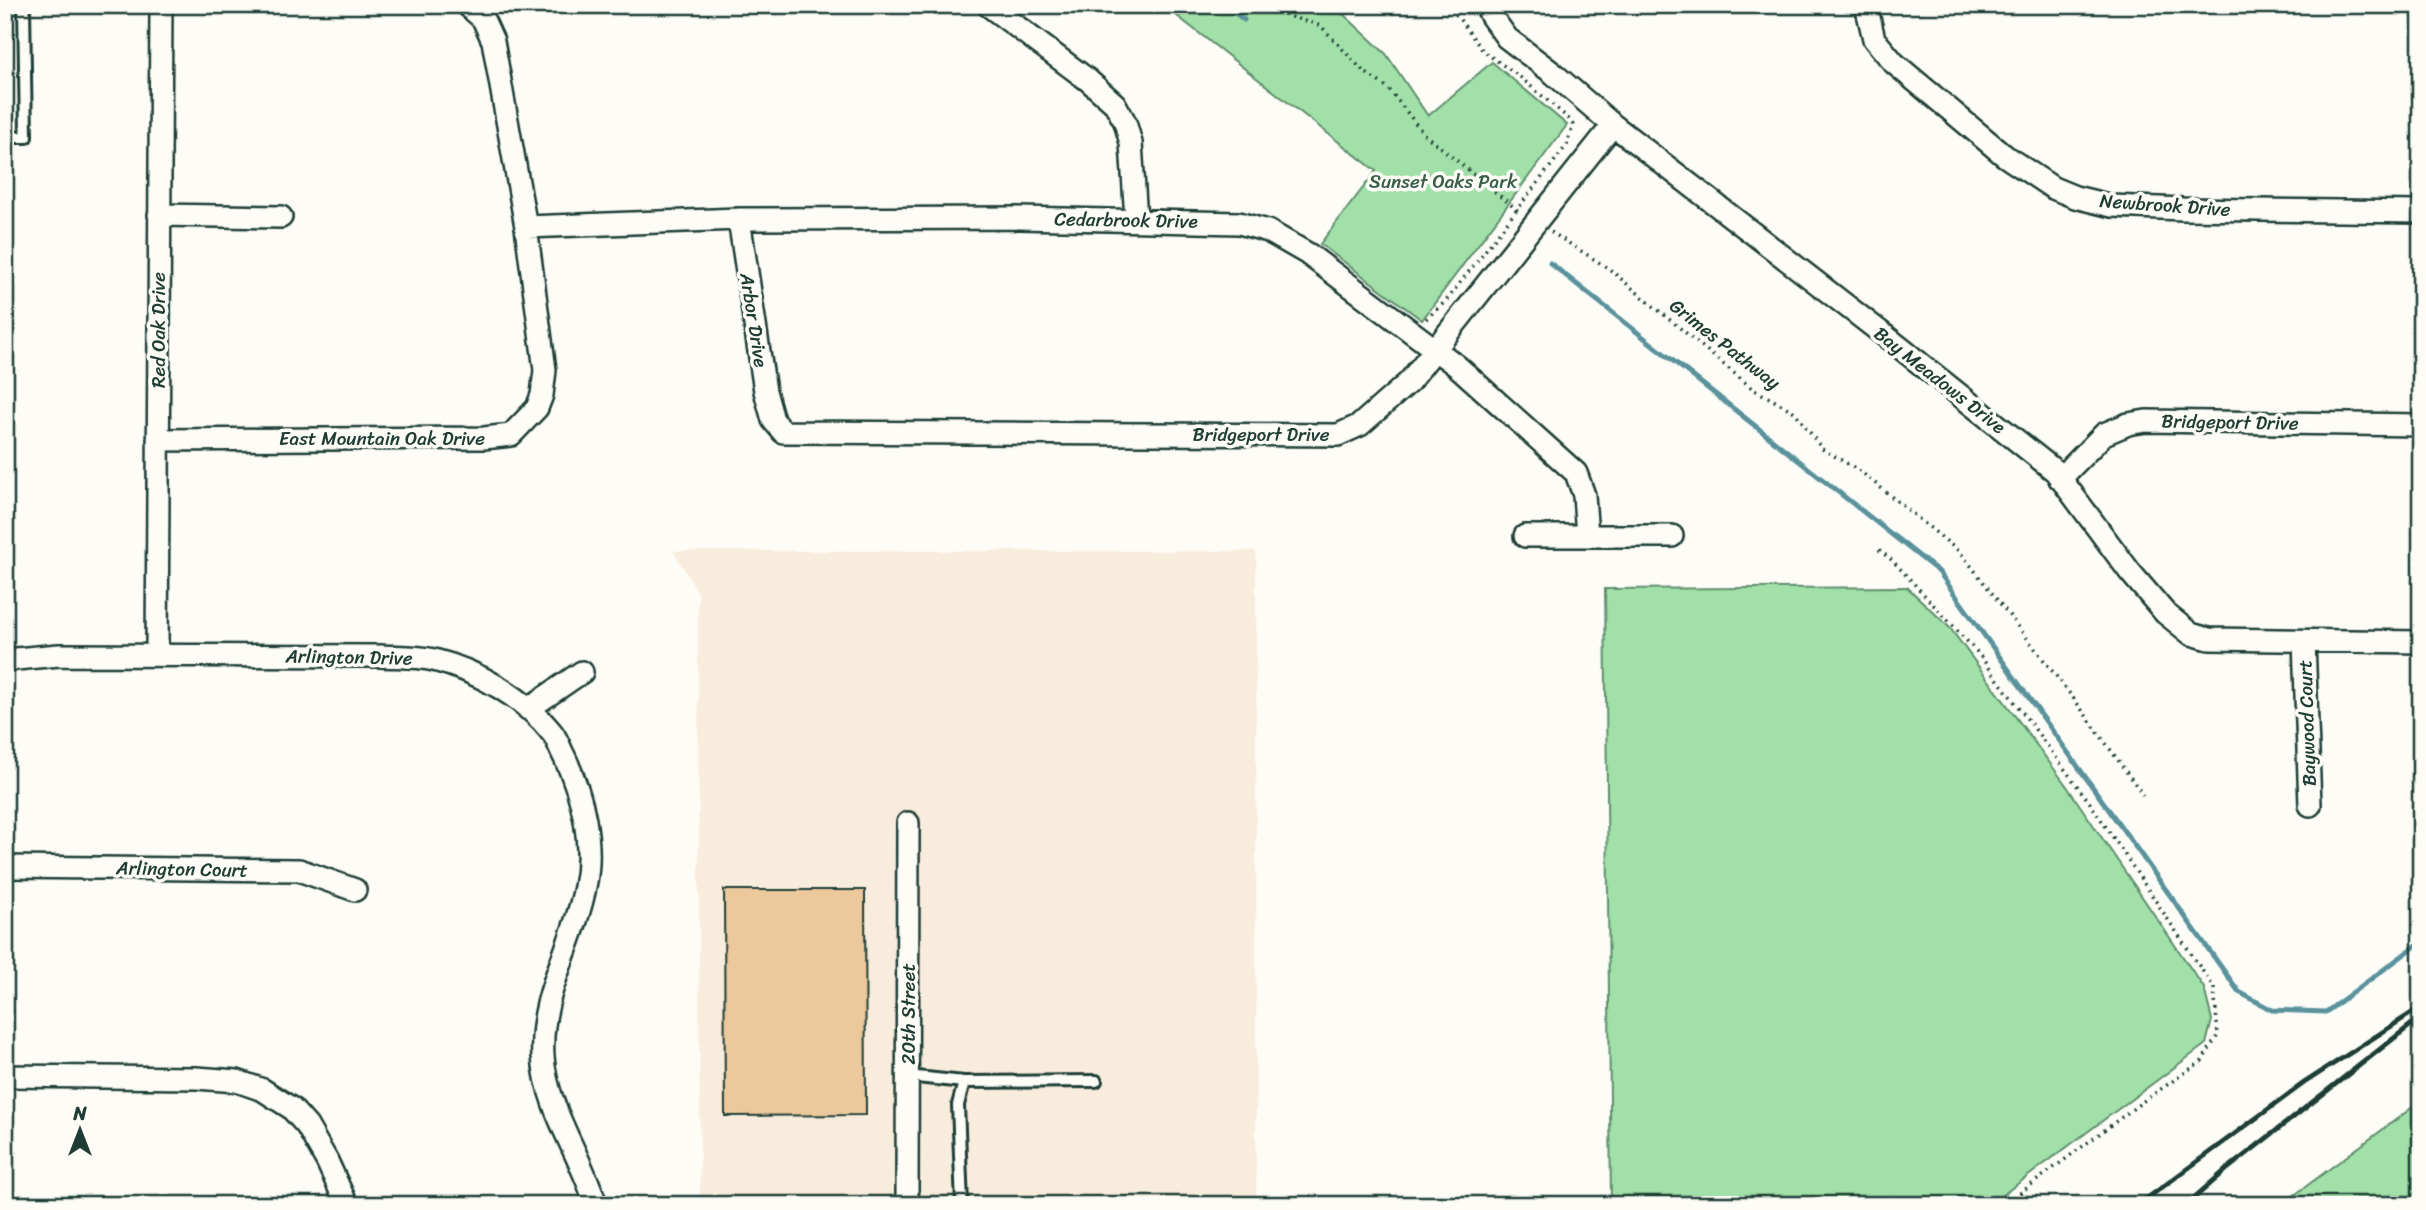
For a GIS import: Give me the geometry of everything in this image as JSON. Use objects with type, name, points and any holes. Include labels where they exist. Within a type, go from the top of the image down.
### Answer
[{"type":"street","name":"Red Oak Drive","points":[[157,655],[161,5]]},
{"type":"street","name":"East Mountain Oak Drive","points":[[158,440],[470,439],[511,435],[537,408],[542,395],[545,370],[526,227],[493,41],[483,19],[467,5]]},
{"type":"street","points":[[988,5],[1088,80],[1115,104],[1132,143],[1136,220]]},
{"type":"street","name":"Bay Meadows Drive","points":[[1486,5],[1507,38],[2054,471],[2130,572],[2165,613],[2190,634],[2209,639],[2421,642]]},
{"type":"street","name":"Newbrook Drive","points":[[1866,5],[1874,38],[1894,62],[2005,156],[2053,188],[2075,197],[2112,206],[2421,212]]},
{"type":"street","name":"Bridgeport Drive","points":[[773,420],[783,432],[1338,435],[1360,425],[1409,383],[1614,125]]},
{"type":"street","points":[[159,215],[281,216]]},
{"type":"street","name":"Cedarbrook Drive","points":[[526,227],[739,219],[1136,220],[1239,223],[1268,231],[1308,254],[1457,366],[1576,473],[1584,495],[1587,536]]},
{"type":"street","name":"Arbor Drive","points":[[739,219],[765,391],[773,420]]},
{"type":"street","name":"Bridgeport Drive","points":[[2060,479],[2104,434],[2127,424],[2146,421],[2421,425]]},
{"type":"street","points":[[1525,536],[1672,536]]},
{"type":"street","name":"Baywood Court","points":[[2304,641],[2309,805]]},
{"type":"street","name":"Arlington Drive","points":[[5,660],[59,655],[381,656],[432,659],[472,673],[528,709],[554,735],[575,780],[583,806],[588,857],[586,883],[581,906],[548,998],[542,1055],[547,1086],[596,1205]]},
{"type":"street","points":[[528,709],[582,672]]},
{"type":"street","name":"20th Street","points":[[907,1205],[908,823]]},
{"type":"street","name":"Arlington Court","points":[[5,867],[299,870],[355,890]]},
{"type":"street","points":[[5,1076],[196,1078],[237,1081],[263,1090],[291,1108],[307,1126],[347,1205]]},
{"type":"lane","points":[[5,137],[26,137],[24,5]]},
{"type":"lane","points":[[908,1076],[964,1082],[1096,1081]]},
{"type":"lane","points":[[962,1205],[958,1105],[964,1082]]},
{"type":"path","name":"Grimes Pathway","points":[[1265,5],[1291,17],[1321,26],[1363,71],[1388,88],[1424,134],[1534,224],[1558,235],[1608,268],[1754,389],[1795,412],[1822,449],[1860,471],[1961,553],[2077,703],[2143,795]]},
{"type":"path","points":[[1416,318],[1426,319],[1446,301],[1567,145],[1573,125],[1520,77],[1483,51],[1455,13],[1453,5]]},
{"type":"path","points":[[1879,550],[1893,561],[1978,653],[2090,803],[2214,988],[2218,1035],[2202,1061],[2142,1102],[2004,1205]]},
{"type":"shaded area","points":[[673,551],[1256,551],[1256,1205],[700,1205],[698,592]]},
{"type":"green space","name":"Sunset Oaks Park","points":[[1163,5],[1294,5],[1342,13],[1386,54],[1428,116],[1492,62],[1567,125],[1422,320],[1320,244],[1376,171]]},
{"type":"green space","points":[[1907,587],[1950,628],[2066,785],[2204,988],[2212,1020],[2206,1044],[1989,1205],[1611,1205],[1605,589]]},
{"type":"green space","points":[[2421,1101],[2421,1205],[2281,1205]]},
{"type":"building","points":[[724,890],[865,890],[866,1115],[725,1116]]},
{"type":"waterway","points":[[1225,5],[1244,20]]},
{"type":"waterway","points":[[1550,263],[1939,572],[2239,992],[2272,1010],[2326,1012],[2421,942]]},
{"type":"railway","points":[[2138,1205],[2304,1083],[2421,1007]]},
{"type":"railway","points":[[2186,1205],[2226,1170],[2421,1017]]}]
